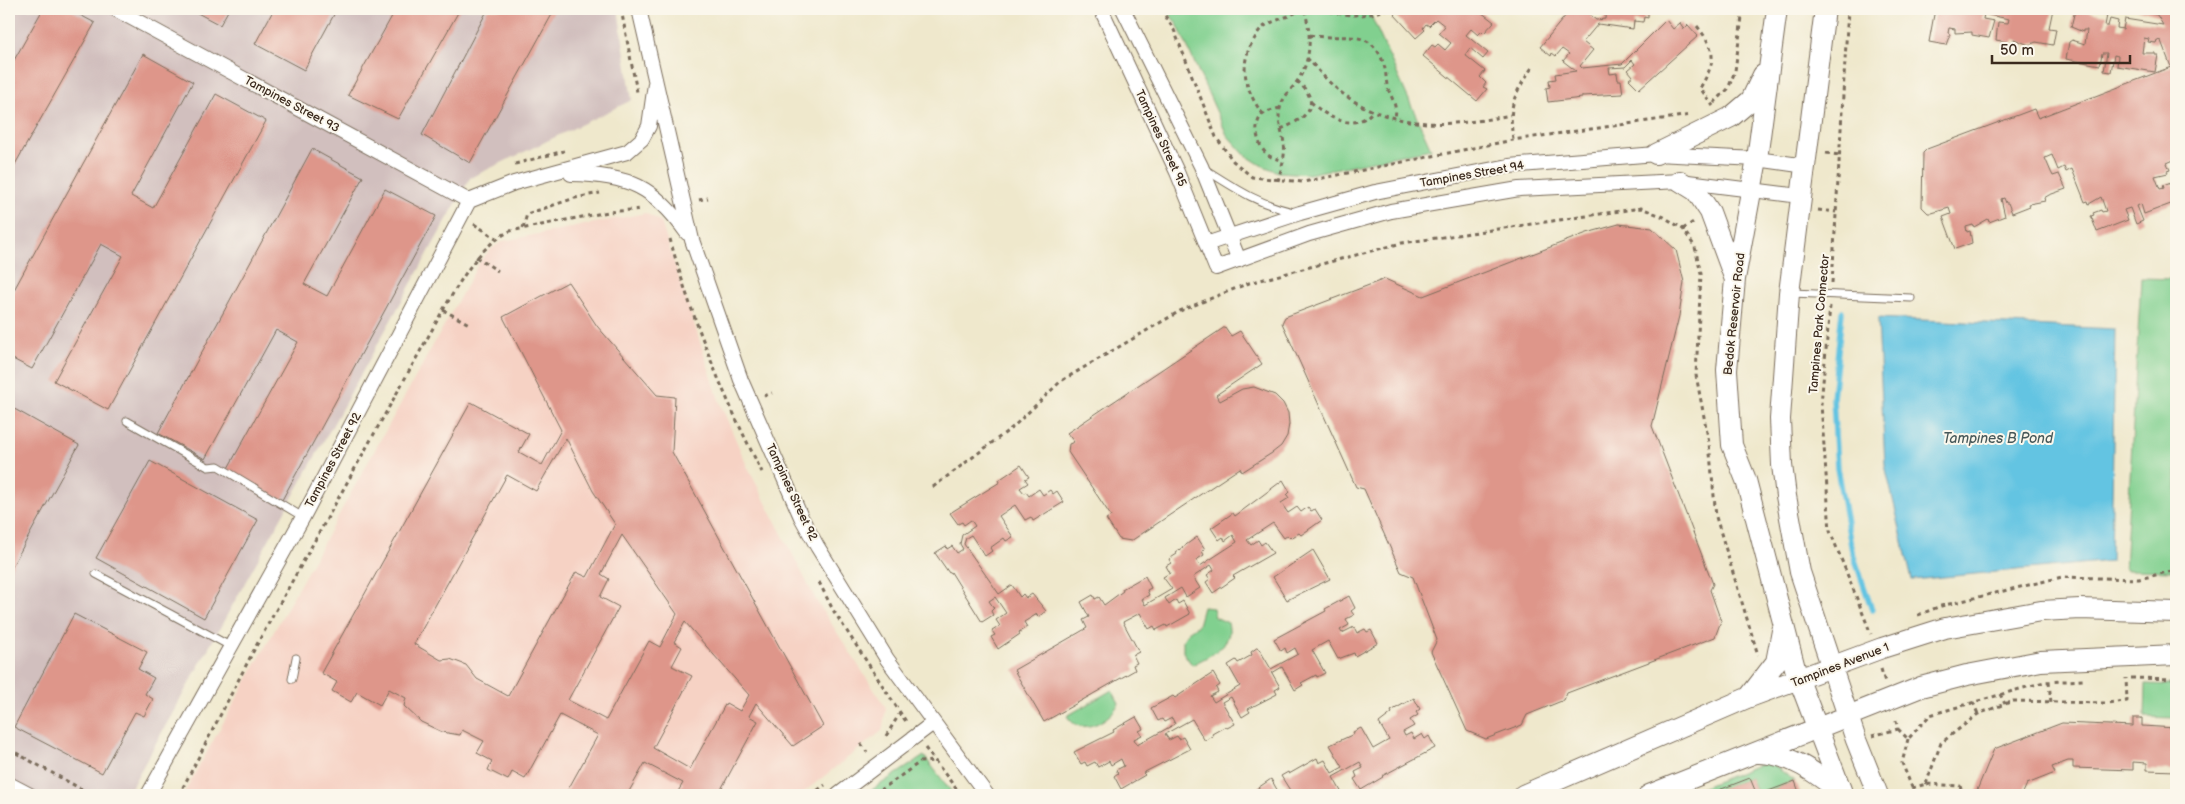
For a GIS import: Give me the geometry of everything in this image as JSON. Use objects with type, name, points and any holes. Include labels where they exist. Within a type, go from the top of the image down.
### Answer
[{"type":"main road","name":"Bedok Reservoir Road","points":[[1777,9],[1757,159],[1735,279],[1727,370],[1732,445],[1746,480],[1783,626],[1799,680],[1843,794]]},
{"type":"main road","points":[[1825,9],[1789,293],[1780,419],[1786,496],[1800,572],[1848,717],[1878,795]]},
{"type":"main road","points":[[1656,154],[1731,117],[1751,100],[1771,59]]},
{"type":"main road","points":[[1680,181],[1696,191],[1710,212],[1735,279]]},
{"type":"main road","name":"Tampines Avenue 1","points":[[1523,795],[1747,698],[1945,628],[2041,611],[2080,609],[2176,612]]},
{"type":"main road","points":[[1747,698],[1776,662],[1783,626]]},
{"type":"main road","points":[[1650,795],[1921,687],[2004,667],[2041,661],[2176,655]]},
{"type":"main road","points":[[1756,753],[1776,754],[1810,768],[1843,794]]},
{"type":"street","name":"Tampines Street 93","points":[[115,9],[469,201]]},
{"type":"street","name":"Tampines Street 92","points":[[639,9],[692,240],[741,380],[801,517],[886,659],[987,795]]},
{"type":"street","name":"Tampines Street 95","points":[[1101,9],[1177,172],[1216,268]]},
{"type":"street","name":"Tampines Street 95","points":[[1123,9],[1201,166],[1239,260]]},
{"type":"street","name":"Tampines Street 92","points":[[148,795],[302,517],[469,201],[514,183],[554,174],[627,152],[642,139],[650,126],[655,84]]},
{"type":"street","name":"Tampines Street 94","points":[[1206,244],[1300,213],[1375,192],[1509,166],[1656,154],[1757,159],[1806,166]]},
{"type":"street","name":"Tampines Street 92","points":[[554,174],[599,174],[620,178],[635,185],[663,202],[692,240]]},
{"type":"street","name":"Tampines Street 94","points":[[1216,268],[1310,234],[1391,211],[1520,189],[1680,181],[1751,188],[1800,196]]},
{"type":"street","points":[[838,795],[933,723]]},
{"type":"street","points":[[9,784],[30,795]]},
{"type":"lane","points":[[1201,166],[1244,194],[1273,208],[1300,213]]},
{"type":"lane","points":[[1789,293],[1832,293],[1910,298]]},
{"type":"lane","points":[[128,422],[208,467],[218,466],[302,517]]},
{"type":"lane","points":[[96,574],[230,646]]},
{"type":"lane","points":[[292,678],[296,658]]},
{"type":"path","points":[[621,9],[637,101]]},
{"type":"path","points":[[1160,9],[1174,30],[1216,137],[1233,161],[1252,177],[1304,182],[1513,140],[1692,115],[1699,111]]},
{"type":"path","points":[[1263,114],[1256,105],[1245,78],[1245,60],[1249,47],[1260,29],[1302,9],[1310,35],[1308,58],[1297,81],[1284,97],[1280,108],[1278,119],[1285,145],[1278,181]]},
{"type":"path","points":[[1322,9],[1340,14],[1359,15],[1387,9]]},
{"type":"path","points":[[1340,14],[1341,9]]},
{"type":"path","points":[[1706,108],[1712,105],[1728,88],[1735,71],[1743,9]]},
{"type":"path","name":"Tampines Park Connector","points":[[1848,9],[1832,293],[1821,404],[1830,531],[1871,634],[1879,630]]},
{"type":"path","points":[[1697,26],[1708,40],[1713,57],[1711,70],[1700,88],[1712,105]]},
{"type":"path","points":[[1310,35],[1320,37],[1356,37],[1372,44],[1380,53],[1385,68],[1389,91],[1395,101],[1395,118]]},
{"type":"path","points":[[1308,58],[1347,98],[1372,112],[1395,118],[1448,124],[1477,122],[1510,115]]},
{"type":"path","points":[[1513,140],[1510,115],[1520,85],[1533,66]]},
{"type":"path","points":[[1297,81],[1306,89],[1311,102],[1322,113],[1337,121],[1353,122],[1367,118],[1372,112]]},
{"type":"path","points":[[1280,129],[1298,122],[1307,115],[1311,102]]},
{"type":"path","points":[[1280,108],[1263,114],[1258,121],[1257,134],[1261,146],[1268,155],[1283,161]]},
{"type":"path","points":[[523,228],[527,214],[574,198],[603,192]]},
{"type":"path","points":[[179,795],[255,648],[442,310],[476,257],[496,238],[510,231],[608,212],[641,208],[647,210],[640,203]]},
{"type":"path","points":[[932,487],[1013,428],[1061,381],[1180,311],[1248,283],[1402,243],[1641,208],[1664,217],[1683,228],[1695,247],[1701,274],[1696,375],[1709,443],[1716,517],[1760,659]]},
{"type":"path","points":[[461,216],[496,238]]},
{"type":"path","points":[[476,257],[498,271]]},
{"type":"path","points":[[442,310],[471,324]]},
{"type":"path","points":[[1914,616],[1941,606],[2062,577],[2139,579],[2176,570]]},
{"type":"path","points":[[2117,678],[2176,679]]},
{"type":"path","points":[[1926,784],[1941,743],[1978,714],[2014,701],[2106,704],[2127,701],[2126,678]]},
{"type":"path","points":[[1915,795],[1902,763],[1908,739],[1930,715],[2000,694],[2050,682],[2088,680]]},
{"type":"path","points":[[2050,682],[2051,703]]},
{"type":"path","points":[[2000,694],[2005,704]]},
{"type":"path","points":[[1973,702],[1978,714]]},
{"type":"path","points":[[880,741],[895,725],[900,713]]},
{"type":"path","points":[[1898,729],[1908,739]]},
{"type":"path","points":[[916,736],[961,795]]},
{"type":"path","points":[[861,744],[867,752]]},
{"type":"path","points":[[860,757],[874,746]]},
{"type":"path","points":[[9,749],[92,795]]},
{"type":"path","points":[[874,795],[920,762],[936,761]]},
{"type":"path","points":[[811,795],[832,779]]},
{"type":"path","points":[[1912,788],[1926,784],[1960,786],[1963,795]]},
{"type":"shaded area","points":[[9,9],[618,9],[632,100],[470,178],[127,795],[9,795]]},
{"type":"shaded area","points":[[646,213],[661,222],[720,403],[747,466],[816,600],[886,708],[882,731],[800,795],[183,795],[480,261],[490,250],[503,241]]},
{"type":"green space","points":[[1166,9],[1368,9],[1431,149],[1309,174],[1278,172],[1261,165],[1245,155],[1227,135],[1178,26]]},
{"type":"green space","points":[[2141,278],[2176,279],[2176,571],[2125,570]]},
{"type":"green space","points":[[1203,607],[1213,608],[1215,617],[1228,623],[1228,638],[1219,649],[1192,665],[1183,652],[1183,640],[1188,632],[1198,625]]},
{"type":"green space","points":[[2146,684],[2176,685],[2176,718],[2145,717]]},
{"type":"green space","points":[[1112,690],[1119,703],[1115,710],[1102,721],[1087,726],[1079,726],[1067,716]]},
{"type":"green space","points":[[924,756],[954,795],[864,795],[867,793]]},
{"type":"green space","points":[[1768,761],[1795,781],[1758,795],[1750,778],[1705,795],[1690,795],[1689,793]]},
{"type":"water","name":"Tampines B Pond","points":[[1878,318],[2115,329],[2111,561],[1912,580],[1885,465]]},
{"type":"building","points":[[43,9],[69,9],[95,23],[9,175],[9,69]]},
{"type":"building","points":[[190,9],[229,9],[220,25]]},
{"type":"building","points":[[274,9],[337,9],[304,70],[255,44]]},
{"type":"building","points":[[396,9],[460,9],[398,119],[348,95]]},
{"type":"building","points":[[488,9],[555,9],[470,163],[422,135]]},
{"type":"building","points":[[1399,9],[1477,9],[1494,22],[1484,33],[1482,31],[1478,35],[1471,29],[1466,35],[1488,53],[1483,59],[1470,48],[1465,55],[1485,71],[1480,77],[1486,83],[1483,87],[1487,89],[1477,101],[1423,56],[1432,45],[1435,47],[1438,44],[1445,50],[1451,43],[1439,33],[1445,26],[1436,19],[1429,26],[1426,24],[1423,28],[1425,30],[1416,38],[1394,14]]},
{"type":"building","points":[[1571,9],[1595,9],[1590,15],[1596,20],[1605,19],[1606,9],[1648,9],[1648,18],[1644,17],[1643,22],[1634,21],[1633,29],[1598,24],[1583,42],[1593,50],[1580,66],[1582,68],[1622,64],[1666,20],[1673,29],[1680,23],[1684,29],[1688,25],[1698,36],[1639,89],[1629,79],[1633,76],[1628,70],[1635,64],[1632,60],[1625,67],[1609,68],[1610,74],[1617,73],[1618,80],[1621,80],[1623,94],[1582,96],[1582,98],[1548,102],[1546,88],[1550,87],[1549,80],[1556,79],[1555,74],[1576,71],[1563,61],[1569,54],[1562,49],[1556,56],[1552,53],[1551,56],[1540,47]]},
{"type":"building","points":[[1935,9],[1985,9],[2009,13],[2010,9],[2053,9],[2049,28],[2056,29],[2053,45],[2036,42],[2029,45],[2014,39],[2013,43],[1996,40],[1998,22],[2008,23],[2009,19],[1984,14],[1983,19],[1994,21],[1989,38],[1972,35],[1972,32],[1955,33],[1955,29],[1949,28],[1948,33],[1950,34],[1946,45],[1929,42]]},
{"type":"building","points":[[2136,9],[2176,9],[2176,159],[2167,163],[2170,170],[2167,171],[2168,173],[2155,176],[2160,189],[2164,188],[2163,185],[2171,182],[2172,185],[2175,184],[2176,202],[2144,214],[2141,204],[2137,206],[2143,221],[2136,224],[2130,208],[2124,210],[2128,220],[2097,232],[2091,216],[2094,215],[2093,213],[2101,210],[2102,212],[2106,211],[2101,197],[2089,204],[2088,201],[2085,202],[2072,169],[2066,172],[2064,167],[2058,170],[2052,155],[2045,158],[2053,176],[2059,174],[2066,189],[2049,195],[2044,198],[2045,201],[2029,204],[2030,206],[2012,213],[2008,203],[2006,203],[2004,198],[2001,199],[2005,216],[1989,222],[1988,219],[1974,227],[1973,225],[1966,227],[1967,232],[1970,231],[1972,243],[1955,249],[1943,217],[1951,214],[1949,208],[1928,213],[1922,207],[1923,153],[1927,149],[2034,109],[2038,118],[2171,67],[2161,41],[2157,40],[2156,43],[2148,42],[2149,39],[2144,38],[2142,53],[2155,53],[2155,55],[2158,55],[2155,72],[2117,66],[2118,56],[2114,55],[2111,72],[2104,71],[2107,53],[2102,53],[2100,65],[2066,59],[2069,42],[2072,40],[2085,44],[2087,30],[2083,30],[2083,32],[2071,27],[2075,10],[2107,15],[2105,26],[2108,26],[2110,19],[2118,21],[2117,28],[2123,29],[2125,19],[2163,25],[2157,15]]},
{"type":"building","points":[[143,54],[193,82],[131,196],[153,208],[216,94],[266,121],[108,410],[54,381],[123,256],[101,244],[32,369],[9,357],[9,299]]},
{"type":"building","points":[[312,149],[363,177],[304,284],[327,296],[385,189],[436,216],[282,500],[227,470],[298,342],[276,330],[205,459],[158,433]]},
{"type":"building","points":[[1619,224],[1652,228],[1676,250],[1684,282],[1679,316],[1652,426],[1713,584],[1710,590],[1721,621],[1715,637],[1567,693],[1564,700],[1527,715],[1522,725],[1486,739],[1467,731],[1431,652],[1437,640],[1413,577],[1401,572],[1364,489],[1356,487],[1282,323],[1285,317],[1385,279],[1423,296],[1587,233]]},
{"type":"building","points":[[568,282],[597,326],[657,395],[675,397],[672,452],[823,726],[793,746],[756,703],[749,716],[758,721],[718,795],[676,795],[683,783],[645,763],[627,795],[565,795],[598,735],[560,715],[525,779],[512,772],[508,780],[488,770],[492,761],[477,753],[484,741],[462,730],[460,735],[442,732],[421,722],[404,706],[406,698],[389,689],[380,705],[357,692],[351,702],[332,691],[337,682],[321,673],[471,402],[529,434],[519,452],[542,465],[561,430],[503,317]],"holes":[[[566,438],[593,491],[615,524],[587,577],[576,572],[508,696],[477,679],[466,665],[450,659],[441,660],[414,644],[507,475],[536,491]],[[622,535],[677,614],[660,647],[649,641],[606,720],[568,700],[619,607],[600,597],[609,579],[601,574]],[[685,622],[749,695],[740,711],[726,703],[690,769],[653,748],[692,676],[672,666],[682,647],[674,642]]]},
{"type":"building","points":[[1225,327],[1231,336],[1240,331],[1262,364],[1216,395],[1220,401],[1242,389],[1254,387],[1275,395],[1283,403],[1288,413],[1287,436],[1281,446],[1272,453],[1242,472],[1240,468],[1131,541],[1119,539],[1106,519],[1111,516],[1068,452],[1069,444],[1074,442],[1067,433]]},
{"type":"building","points":[[9,406],[79,445],[9,572]]},
{"type":"building","points":[[150,461],[258,520],[204,618],[96,558]]},
{"type":"building","points":[[1021,465],[1029,477],[1025,479],[1028,483],[1020,488],[1024,493],[1026,492],[1029,496],[1039,489],[1043,495],[1050,490],[1053,494],[1057,491],[1064,502],[1033,521],[1031,517],[1025,520],[1015,505],[999,516],[1013,537],[1006,541],[1004,538],[990,548],[992,551],[985,556],[971,535],[966,538],[964,544],[999,594],[1012,585],[1020,597],[1023,594],[1026,598],[1032,594],[1046,611],[1038,617],[1037,614],[1024,622],[1027,627],[998,649],[991,637],[995,635],[992,631],[1000,626],[996,620],[1006,613],[995,597],[989,601],[994,608],[991,611],[993,615],[982,622],[951,572],[949,573],[935,553],[946,546],[947,549],[952,546],[957,553],[963,549],[960,544],[962,535],[975,526],[971,520],[964,525],[962,522],[958,524],[950,513],[1000,482],[999,480]]},
{"type":"building","points":[[1283,480],[1290,492],[1287,495],[1289,498],[1281,503],[1288,513],[1297,507],[1301,512],[1308,507],[1311,511],[1315,509],[1322,520],[1301,535],[1299,533],[1291,538],[1288,535],[1284,538],[1273,523],[1247,540],[1251,545],[1258,540],[1261,545],[1265,542],[1273,553],[1233,576],[1235,578],[1213,593],[1206,582],[1210,579],[1207,575],[1214,570],[1211,565],[1193,577],[1200,588],[1186,597],[1181,588],[1165,598],[1169,605],[1176,600],[1178,604],[1183,601],[1190,614],[1167,627],[1166,625],[1156,630],[1154,626],[1149,629],[1140,613],[1123,622],[1139,652],[1133,655],[1137,663],[1133,665],[1135,670],[1044,722],[1014,670],[1087,628],[1083,620],[1089,617],[1081,602],[1093,595],[1095,599],[1099,597],[1104,605],[1123,591],[1122,589],[1145,576],[1151,588],[1147,590],[1149,595],[1142,599],[1145,605],[1172,589],[1163,577],[1170,573],[1166,566],[1171,563],[1169,559],[1177,554],[1176,552],[1197,537],[1205,549],[1202,551],[1204,555],[1196,560],[1200,566],[1237,542],[1233,535],[1225,541],[1223,537],[1219,540],[1211,528],[1233,513],[1235,516]]},
{"type":"building","points":[[1313,550],[1330,579],[1287,600],[1273,577]]},
{"type":"building","points":[[1349,596],[1355,608],[1351,611],[1354,615],[1346,619],[1349,625],[1340,630],[1342,633],[1354,627],[1357,633],[1365,629],[1367,632],[1371,630],[1378,643],[1355,656],[1354,653],[1338,659],[1328,641],[1312,650],[1325,673],[1317,677],[1316,675],[1301,683],[1303,685],[1295,690],[1282,667],[1272,673],[1280,687],[1275,690],[1277,694],[1248,709],[1250,712],[1242,717],[1231,697],[1222,702],[1235,724],[1227,728],[1226,726],[1212,734],[1213,736],[1205,741],[1192,719],[1165,734],[1169,740],[1177,736],[1179,739],[1183,737],[1190,749],[1143,773],[1145,775],[1121,789],[1114,776],[1118,773],[1116,770],[1124,766],[1121,759],[1111,765],[1109,761],[1098,767],[1095,762],[1087,766],[1085,762],[1081,764],[1074,752],[1114,732],[1113,730],[1136,717],[1143,729],[1139,731],[1142,735],[1134,739],[1137,745],[1175,724],[1172,718],[1164,722],[1162,719],[1158,721],[1151,708],[1173,696],[1175,698],[1213,673],[1220,685],[1216,688],[1218,692],[1210,696],[1214,702],[1240,686],[1228,665],[1236,660],[1238,663],[1252,655],[1251,652],[1258,647],[1271,669],[1298,654],[1295,648],[1287,653],[1285,648],[1281,651],[1274,639],[1326,611],[1325,609]]},
{"type":"building","points":[[74,614],[147,652],[138,669],[154,678],[145,694],[153,699],[144,716],[135,712],[102,773],[14,727]]},
{"type":"building","points":[[1414,698],[1420,709],[1416,712],[1418,715],[1410,720],[1414,726],[1403,732],[1405,736],[1411,733],[1414,739],[1422,734],[1425,739],[1429,736],[1435,748],[1382,776],[1361,790],[1354,779],[1357,777],[1355,772],[1363,768],[1360,762],[1333,777],[1343,795],[1293,795],[1281,776],[1288,772],[1289,774],[1317,758],[1319,763],[1325,760],[1332,773],[1343,767],[1330,745],[1354,734],[1353,732],[1361,728],[1373,749],[1389,740],[1379,723],[1392,713],[1391,711]]},
{"type":"building","points":[[2133,718],[2142,718],[2142,726],[2176,728],[2176,771],[2147,770],[2147,763],[2133,762],[2133,770],[2073,768],[2073,761],[2068,761],[2052,767],[2055,773],[2027,784],[2022,795],[1975,795],[1994,749],[2062,723],[2133,726]]},
{"type":"building","points":[[1750,778],[1757,795],[1706,795]]},
{"type":"building","points":[[1271,779],[1280,795],[1242,795],[1248,792],[1249,794]]},
{"type":"building","points":[[1795,781],[1800,795],[1758,795]]},
{"type":"waterway","points":[[1842,312],[1833,398],[1837,468],[1852,551],[1872,610]]}]
